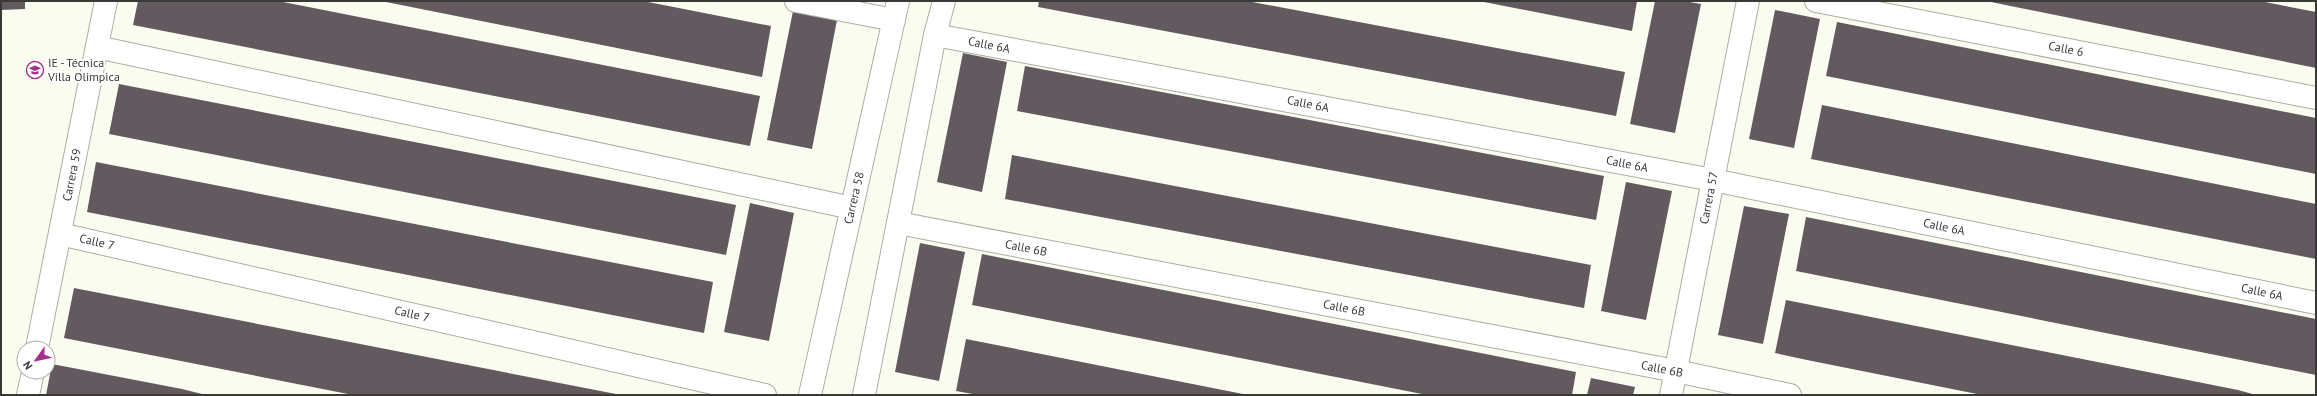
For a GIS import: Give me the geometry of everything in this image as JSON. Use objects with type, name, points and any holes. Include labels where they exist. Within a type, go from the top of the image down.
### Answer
[{"type":"street","name":"Carrera 59","points":[[39,340],[106,1]]},
{"type":"street","points":[[796,1],[896,11]]},
{"type":"street","points":[[864,395],[935,35],[944,1]]},
{"type":"street","name":"Carrera 57","points":[[1671,395],[1748,1]]},
{"type":"street","name":"Calle 6","points":[[1816,1],[2316,98]]},
{"type":"street","name":"Carrera 58","points":[[810,395],[896,11]]},
{"type":"street","name":"Calle 6A","points":[[935,35],[1713,180],[2316,304]]},
{"type":"street","points":[[97,47],[852,208]]},
{"type":"street","name":"Calle 6B","points":[[898,224],[1676,371],[1790,395]]},
{"type":"street","name":"Calle 7","points":[[60,234],[765,395]]},
{"type":"street","points":[[28,395],[31,380]]},
{"type":"building","points":[[1,1],[25,1],[25,9],[1,10]]},
{"type":"building","points":[[138,1],[278,1],[760,96],[750,146],[133,25]]},
{"type":"building","points":[[381,1],[643,1],[771,26],[762,77]]},
{"type":"building","points":[[1039,1],[1247,1],[1625,72],[1616,116],[1038,7]]},
{"type":"building","points":[[1479,1],[1637,1],[1632,31]]},
{"type":"building","points":[[1655,1],[1684,1],[1701,4],[1675,133],[1630,124]]},
{"type":"building","points":[[1986,1],[2260,1],[2316,12],[2316,68]]},
{"type":"building","points":[[1775,10],[1820,19],[1794,148],[1749,139]]},
{"type":"building","points":[[793,11],[837,20],[812,149],[767,140]]},
{"type":"building","points":[[1837,22],[2316,118],[2316,174],[1826,76]]},
{"type":"building","points":[[963,53],[1007,62],[982,192],[937,182]]},
{"type":"building","points":[[1025,66],[1604,176],[1596,220],[1017,111]]},
{"type":"building","points":[[119,84],[736,205],[726,255],[109,134]]},
{"type":"building","points":[[1822,105],[2316,204],[2316,259],[1811,159]]},
{"type":"building","points":[[1012,155],[1591,265],[1584,308],[1005,199]]},
{"type":"building","points":[[96,162],[713,282],[704,333],[87,212]]},
{"type":"building","points":[[1626,182],[1672,191],[1646,320],[1601,311]]},
{"type":"building","points":[[750,203],[794,213],[769,341],[724,332]]},
{"type":"building","points":[[1744,206],[1789,214],[1763,344],[1718,335]]},
{"type":"building","points":[[1806,217],[2316,319],[2316,375],[1796,271]]},
{"type":"building","points":[[920,243],[965,252],[939,381],[895,372]]},
{"type":"building","points":[[982,254],[1576,372],[1572,395],[1427,395],[972,305]]},
{"type":"building","points":[[74,288],[616,395],[353,395],[64,338]]},
{"type":"building","points":[[1786,300],[2238,390],[2256,395],[1982,395],[1807,360],[1775,353]]},
{"type":"building","points":[[966,339],[1243,395],[978,395],[956,391]]},
{"type":"building","points":[[56,365],[206,395],[46,395],[49,380],[56,380]]},
{"type":"building","points":[[1591,378],[1635,387],[1633,395],[1587,395]]},
{"type":"place","name":"IE - Técnica Villa Olimpica","points":[[35,70]]}]
